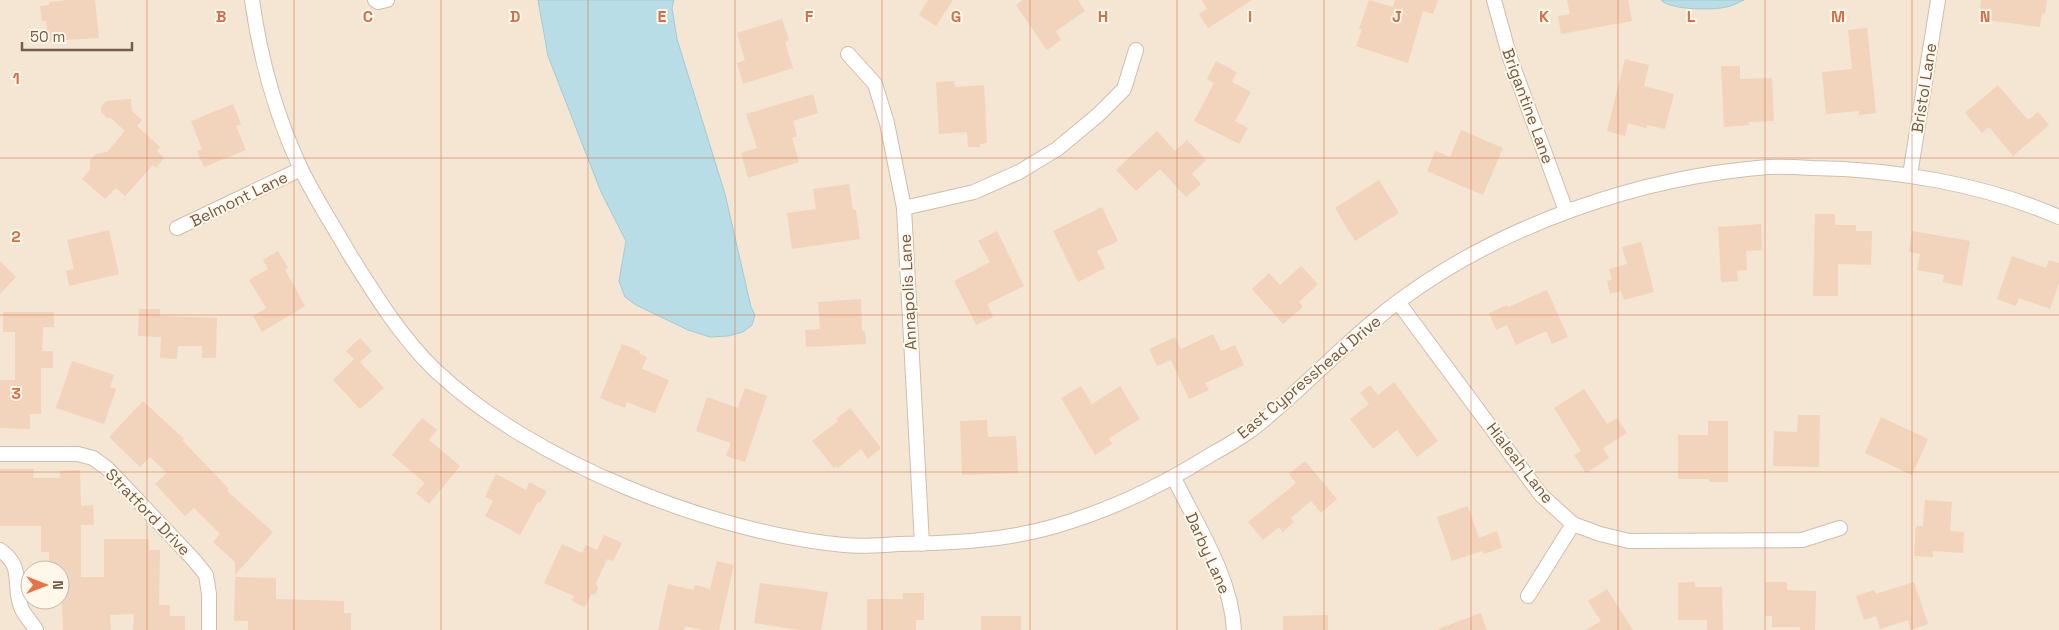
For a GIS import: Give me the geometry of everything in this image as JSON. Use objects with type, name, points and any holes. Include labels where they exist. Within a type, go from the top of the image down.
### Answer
[{"type":"street","name":"East Cypresshead Drive","points":[[252,0],[257,37],[277,109],[301,169],[366,282],[398,328],[435,369],[481,407],[532,441],[589,470],[718,520],[782,537],[849,546],[982,540],[1050,527],[1118,504],[1174,478],[1249,432],[1398,302],[1451,266],[1506,238],[1566,211],[1625,193],[1698,176],[1770,167],[1841,168],[1910,175],[1984,192],[2059,217]]},
{"type":"street","points":[[375,0],[378,2],[387,0]]},
{"type":"street","name":"Brigantine Lane","points":[[1494,0],[1510,58],[1566,211]]},
{"type":"street","name":"Bristol Lane","points":[[1910,175],[1938,0]]},
{"type":"street","points":[[904,208],[974,192],[1019,172],[1057,149],[1098,115],[1124,89],[1136,50]]},
{"type":"street","name":"Annapolis Lane","points":[[848,54],[875,84],[887,123],[904,208],[922,544]]},
{"type":"street","name":"Belmont Lane","points":[[177,228],[301,169]]},
{"type":"street","name":"Hialeah Lane","points":[[1398,302],[1541,495],[1573,524],[1600,534],[1629,541],[1802,540],[1840,528]]},
{"type":"street","name":"Stratford Drive","points":[[0,454],[78,454],[93,458],[108,469],[206,575],[210,594],[209,630]]},
{"type":"street","name":"Darby Lane","points":[[1174,478],[1219,570],[1228,594],[1234,630]]},
{"type":"street","points":[[1528,596],[1573,524]]},
{"type":"street","points":[[0,550],[11,561],[17,571],[18,596],[21,607],[36,630]]},
{"type":"shaded area","points":[[0,0],[2059,0],[2059,630],[0,630]]},
{"type":"water","points":[[538,0],[674,0],[672,8],[677,39],[725,194],[751,307],[755,315],[752,325],[743,332],[728,336],[710,337],[688,330],[636,305],[625,297],[619,281],[626,241],[601,192],[548,56]]},
{"type":"water","points":[[1661,0],[1744,0],[1724,8],[1705,9],[1673,6]]},
{"type":"building","points":[[95,0],[99,38],[48,41],[46,21],[42,21],[40,6],[49,5],[49,2]]},
{"type":"building","points":[[928,0],[953,0],[936,26],[919,15]]},
{"type":"building","points":[[1023,0],[1078,0],[1085,11],[1056,31],[1061,40],[1047,50],[1016,5]]},
{"type":"building","points":[[1202,0],[1252,0],[1208,28],[1199,14],[1207,9]]},
{"type":"building","points":[[1369,0],[1393,7],[1395,0],[1438,0],[1433,14],[1423,11],[1408,63],[1356,46],[1362,29],[1359,29]]},
{"type":"building","points":[[1567,0],[1628,0],[1632,21],[1561,34],[1558,16],[1570,14]]},
{"type":"building","points":[[1981,0],[2047,0],[2045,14],[2042,13],[2040,27],[1979,19]]},
{"type":"building","points":[[782,19],[789,40],[785,42],[793,68],[743,84],[737,63],[745,60],[737,33]]},
{"type":"building","points":[[1867,28],[1876,113],[1859,115],[1859,111],[1826,114],[1822,72],[1852,69],[1848,30]]},
{"type":"building","points":[[1625,59],[1649,65],[1644,86],[1674,94],[1665,129],[1647,125],[1646,128],[1628,123],[1625,136],[1607,131]]},
{"type":"building","points":[[1216,61],[1237,72],[1232,82],[1251,92],[1235,121],[1248,128],[1239,144],[1194,121],[1214,83],[1207,79]]},
{"type":"building","points":[[1721,66],[1740,66],[1740,79],[1772,78],[1774,121],[1749,122],[1749,125],[1724,127]]},
{"type":"building","points":[[954,81],[955,87],[984,85],[987,143],[980,144],[980,147],[968,147],[967,132],[939,134],[936,82]]},
{"type":"building","points":[[1998,85],[2028,120],[2038,112],[2049,125],[2013,156],[1989,127],[1982,133],[1965,113]]},
{"type":"building","points":[[813,94],[818,113],[793,121],[797,136],[792,138],[799,162],[748,178],[741,153],[757,148],[746,114]]},
{"type":"building","points":[[131,99],[132,111],[142,120],[137,126],[160,147],[157,151],[164,158],[156,168],[153,165],[125,196],[116,188],[105,199],[82,179],[90,170],[90,160],[96,154],[107,152],[125,131],[111,118],[107,118],[101,112],[101,107],[106,101]]},
{"type":"building","points":[[233,104],[241,124],[236,126],[246,150],[204,167],[197,151],[202,149],[191,121]]},
{"type":"building","points":[[1461,130],[1503,148],[1483,195],[1427,171],[1435,151],[1450,157]]},
{"type":"building","points":[[1157,131],[1175,151],[1187,140],[1206,160],[1192,174],[1201,184],[1186,197],[1160,169],[1136,191],[1116,170]]},
{"type":"building","points":[[1379,180],[1399,213],[1355,241],[1335,208]]},
{"type":"building","points":[[849,184],[853,210],[856,210],[860,239],[792,249],[787,213],[816,209],[813,189]]},
{"type":"building","points":[[1102,207],[1118,241],[1097,251],[1105,268],[1078,282],[1053,231]]},
{"type":"building","points":[[1815,214],[1835,214],[1835,225],[1856,225],[1856,231],[1872,231],[1871,265],[1838,264],[1838,296],[1813,296]]},
{"type":"building","points":[[1761,224],[1762,250],[1746,251],[1747,270],[1737,271],[1738,281],[1721,282],[1718,227]]},
{"type":"building","points":[[109,230],[119,274],[69,286],[66,271],[74,269],[67,240]]},
{"type":"building","points":[[997,231],[1024,286],[987,304],[993,317],[976,325],[954,281],[990,262],[978,241]]},
{"type":"building","points":[[1912,231],[1970,241],[1962,286],[1943,282],[1944,275],[1917,270],[1920,254],[1909,252]]},
{"type":"building","points":[[1641,242],[1654,292],[1624,300],[1621,291],[1610,294],[1607,281],[1612,280],[1609,269],[1627,264],[1622,247]]},
{"type":"building","points":[[278,251],[288,268],[285,270],[305,306],[262,332],[253,316],[266,308],[249,280],[268,269],[263,260]]},
{"type":"building","points":[[2012,256],[2046,268],[2049,260],[2059,263],[2059,283],[2050,309],[2019,298],[2016,306],[1997,299]]},
{"type":"building","points":[[0,261],[16,277],[0,294]]},
{"type":"building","points":[[1301,266],[1318,284],[1299,302],[1303,307],[1283,324],[1252,289],[1269,273],[1280,285]]},
{"type":"building","points":[[1547,290],[1568,337],[1552,344],[1546,331],[1516,345],[1507,325],[1496,330],[1489,313]]},
{"type":"building","points":[[861,299],[862,331],[865,331],[866,344],[806,347],[805,330],[820,329],[818,302]]},
{"type":"building","points":[[139,309],[160,309],[160,316],[217,318],[216,358],[202,358],[202,346],[178,346],[177,359],[160,358],[161,337],[138,336]]},
{"type":"building","points":[[3,312],[54,312],[54,327],[43,327],[42,351],[53,351],[53,368],[41,368],[41,414],[30,414],[30,429],[0,428],[0,380],[15,380],[15,332],[3,332]]},
{"type":"building","points":[[1213,334],[1221,351],[1235,345],[1244,365],[1205,383],[1209,390],[1189,399],[1171,360],[1157,366],[1149,349],[1175,337],[1181,349]]},
{"type":"building","points":[[360,338],[372,351],[360,362],[384,388],[360,409],[333,380],[354,359],[346,351]]},
{"type":"building","points":[[622,344],[640,351],[639,353],[647,357],[642,369],[669,380],[655,413],[627,402],[625,408],[600,398]]},
{"type":"building","points":[[72,361],[114,375],[110,387],[116,389],[104,424],[56,408]]},
{"type":"building","points":[[1394,382],[1438,441],[1417,457],[1397,430],[1373,449],[1350,419],[1369,404],[1360,393],[1370,385],[1378,395]]},
{"type":"building","points":[[1081,386],[1092,404],[1120,386],[1140,419],[1109,438],[1112,444],[1095,455],[1061,398]]},
{"type":"building","points":[[745,388],[767,396],[745,462],[726,456],[731,443],[696,431],[707,397],[738,408]]},
{"type":"building","points":[[1584,389],[1607,424],[1617,418],[1627,433],[1603,448],[1609,458],[1586,473],[1574,455],[1581,451],[1554,408]]},
{"type":"building","points":[[143,401],[184,439],[182,440],[229,489],[227,491],[273,532],[235,575],[235,562],[213,542],[220,534],[194,508],[185,516],[155,484],[167,473],[150,457],[140,467],[109,437]]},
{"type":"building","points":[[850,408],[881,448],[868,459],[861,449],[838,468],[836,466],[834,468],[812,441],[838,421],[836,419]]},
{"type":"building","points":[[1798,415],[1820,415],[1819,467],[1773,466],[1774,431],[1797,432]]},
{"type":"building","points":[[1881,417],[1928,439],[1912,475],[1865,453]]},
{"type":"building","points":[[422,418],[437,430],[429,440],[460,466],[429,504],[416,493],[425,483],[392,455]]},
{"type":"building","points":[[987,420],[988,437],[1016,436],[1018,473],[962,475],[960,421]]},
{"type":"building","points":[[1708,421],[1728,421],[1728,482],[1709,482],[1709,479],[1678,479],[1678,435],[1708,435]]},
{"type":"building","points":[[1305,461],[1337,499],[1321,513],[1311,501],[1291,518],[1294,522],[1283,532],[1279,527],[1263,540],[1248,522],[1296,483],[1289,474]]},
{"type":"building","points":[[0,469],[34,469],[33,478],[60,478],[60,471],[80,470],[81,506],[93,505],[94,525],[81,525],[81,577],[104,577],[104,539],[149,539],[149,550],[160,550],[159,605],[170,605],[170,616],[185,616],[185,630],[133,630],[134,614],[110,615],[111,630],[63,630],[62,610],[70,610],[70,560],[49,560],[49,552],[41,552],[41,526],[0,526]]},
{"type":"building","points":[[496,474],[526,490],[529,482],[547,491],[540,503],[538,502],[520,535],[485,516],[493,501],[485,497]]},
{"type":"building","points":[[1925,500],[1952,502],[1950,531],[1964,532],[1963,553],[1933,551],[1933,557],[1914,556],[1916,526],[1923,526]]},
{"type":"building","points":[[1468,506],[1479,538],[1497,531],[1502,548],[1484,554],[1482,551],[1452,561],[1437,517]]},
{"type":"building","points":[[604,535],[622,543],[613,561],[607,559],[596,583],[598,589],[596,594],[591,595],[585,607],[572,601],[574,596],[544,583],[562,544],[582,553],[586,545],[597,550]]},
{"type":"building","points":[[717,561],[734,565],[719,630],[702,630],[685,626],[684,630],[658,630],[668,584],[693,590],[695,585],[710,589]]},
{"type":"building","points":[[235,577],[276,578],[276,599],[344,601],[344,613],[351,613],[351,630],[248,630],[248,621],[234,621]]},
{"type":"building","points":[[1695,582],[1695,587],[1722,587],[1723,630],[1707,630],[1707,620],[1678,620],[1678,583]]},
{"type":"building","points":[[1765,582],[1787,582],[1787,590],[1816,591],[1815,630],[1800,630],[1800,627],[1772,627],[1772,616],[1765,616]]},
{"type":"building","points":[[1914,582],[1928,624],[1911,630],[1908,620],[1880,629],[1876,616],[1864,620],[1856,596],[1874,590],[1876,594]]},
{"type":"building","points":[[760,583],[828,592],[821,630],[800,630],[754,623]]},
{"type":"building","points":[[1607,589],[1633,630],[1586,630],[1601,621],[1588,601]]},
{"type":"building","points":[[903,593],[924,593],[924,620],[916,620],[916,630],[867,630],[867,599],[903,599]]},
{"type":"building","points":[[1481,613],[1487,630],[1438,630],[1438,629]]},
{"type":"building","points":[[1328,615],[1328,630],[1283,630],[1283,616]]},
{"type":"building","points":[[981,616],[1021,616],[1021,630],[981,630]]}]
